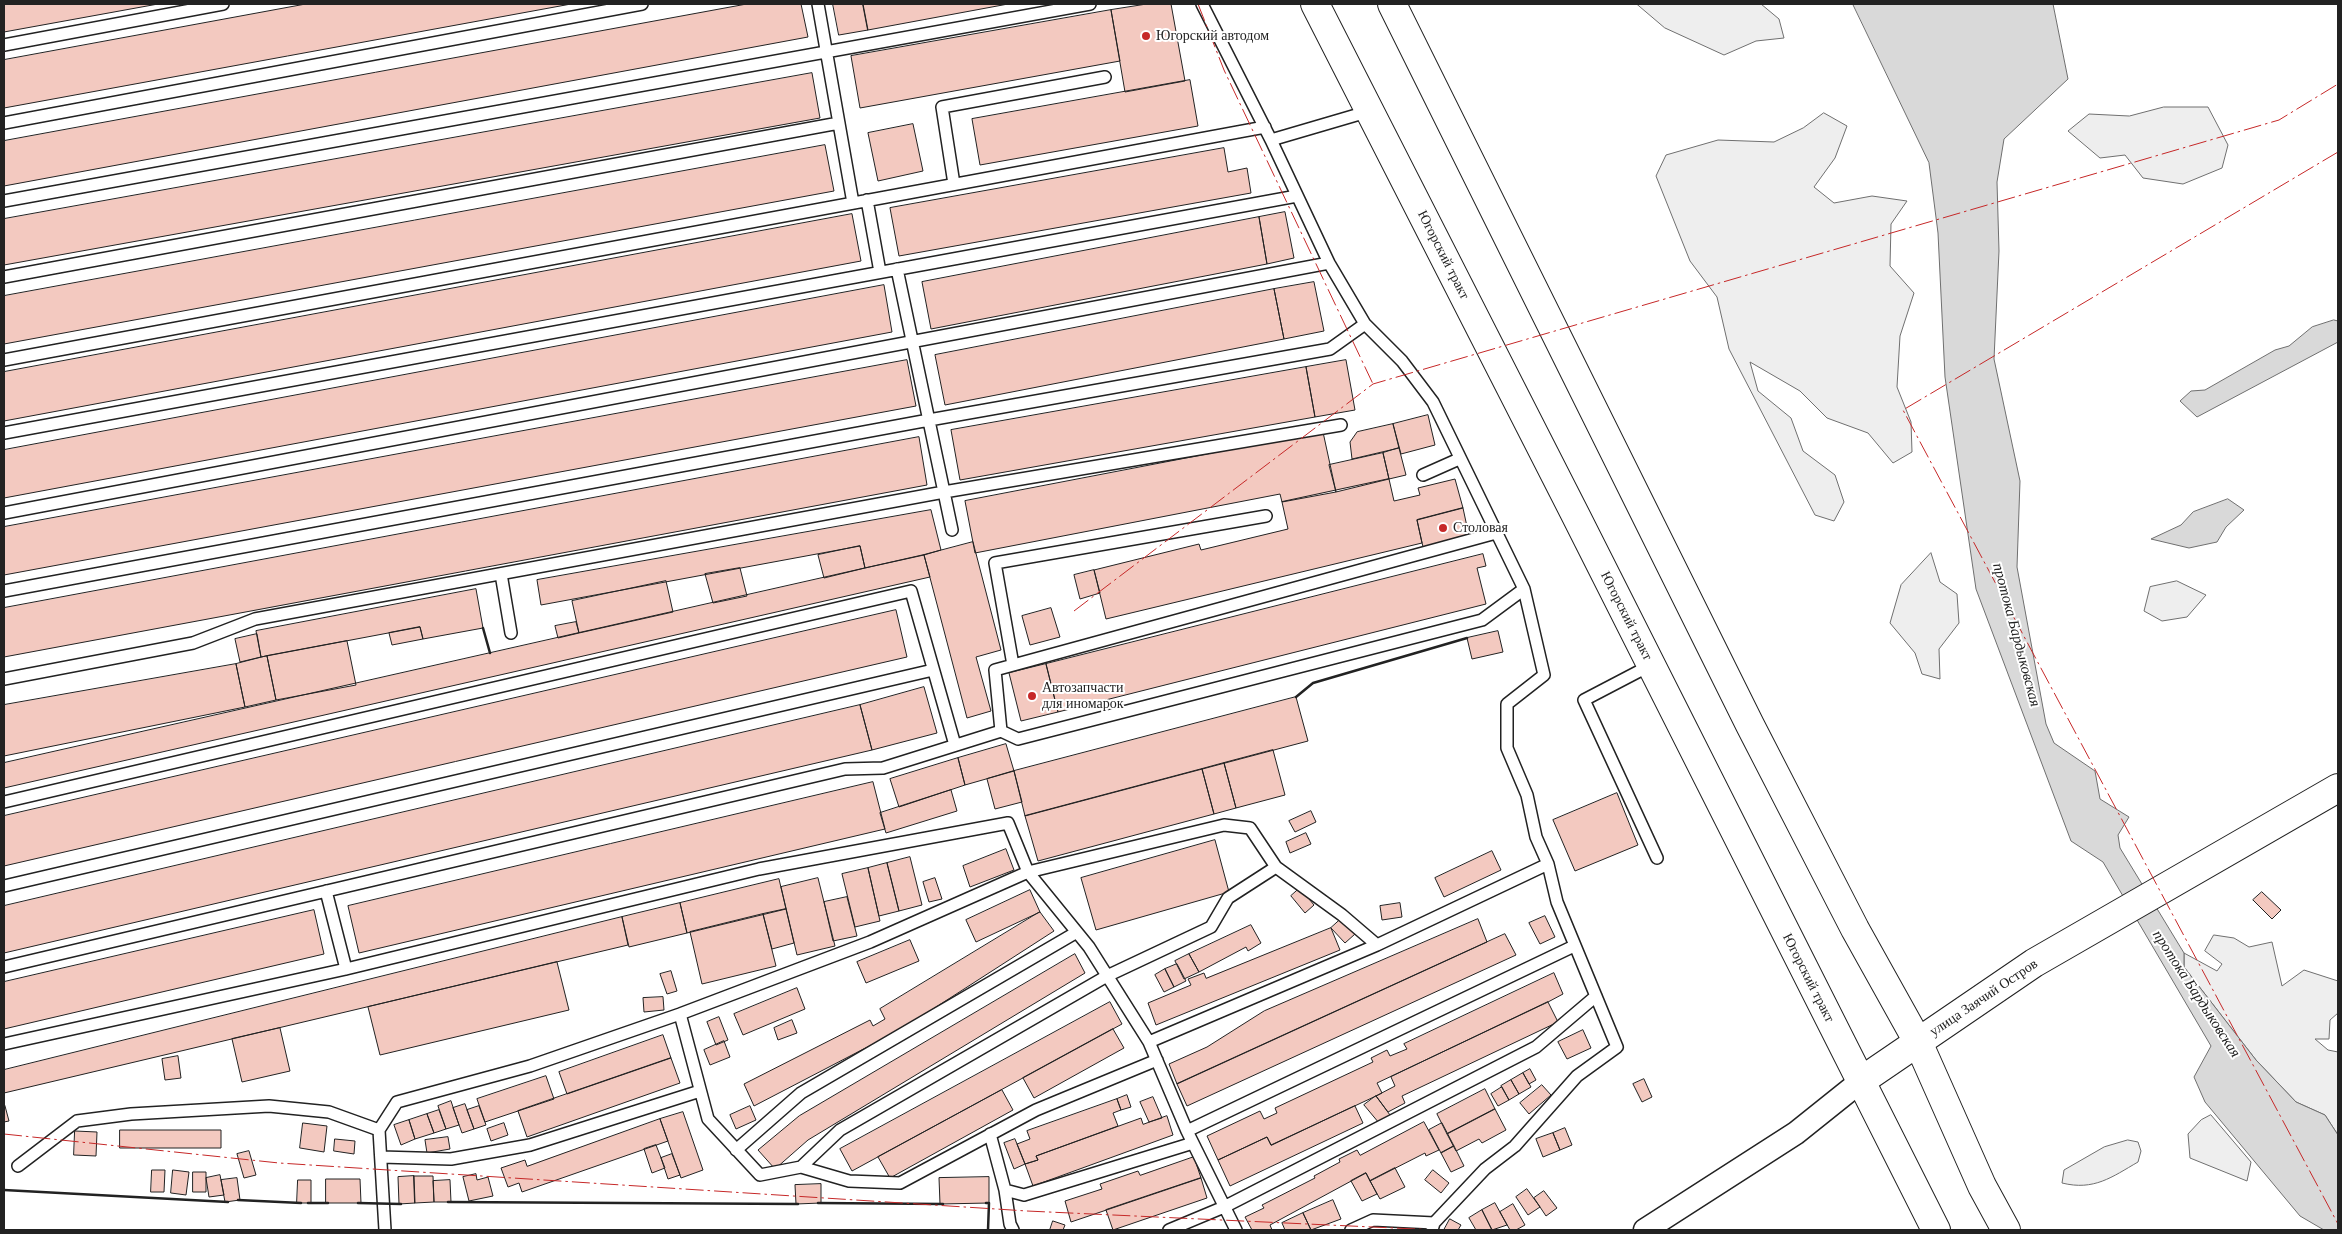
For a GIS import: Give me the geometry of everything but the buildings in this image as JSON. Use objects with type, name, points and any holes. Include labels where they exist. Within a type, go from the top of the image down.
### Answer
[{"type":"main road","name":"Югорский тракт","points":[[1314,4],[1370,111],[1936,1230]]},
{"type":"main road","points":[[1392,4],[1750,725],[1855,929],[1918,1042],[1982,1186],[2006,1230]]},
{"type":"main road","name":"улица Заячий Остров","points":[[1861,1081],[2034,963],[2338,788]]},
{"type":"street","name":"улица Заячий Остров","points":[[1645,1230],[1796,1133],[1861,1081]]},
{"type":"lane","points":[[4,45],[223,4]]},
{"type":"lane","points":[[4,123],[642,4]]},
{"type":"lane","points":[[818,4],[853,203]]},
{"type":"lane","points":[[4,201],[826,51],[1054,7],[1090,4]]},
{"type":"lane","points":[[1202,4],[1265,127],[1329,263],[1365,324],[1402,361],[1433,402],[1459,459],[1524,589],[1544,675],[1507,704],[1507,748],[1527,795],[1536,837],[1548,864],[1557,902],[1617,1047],[1577,1076],[1515,1146],[1485,1168],[1433,1227],[1373,1220],[1351,1230]]},
{"type":"lane","points":[[954,184],[942,107],[1105,77]]},
{"type":"lane","points":[[1271,140],[1370,111]]},
{"type":"lane","points":[[4,277],[839,123]]},
{"type":"lane","points":[[4,360],[1265,127]]},
{"type":"lane","points":[[4,433],[1297,196]]},
{"type":"lane","points":[[867,200],[880,272]]},
{"type":"lane","points":[[4,513],[1329,263]]},
{"type":"lane","points":[[897,269],[952,530]]},
{"type":"lane","points":[[4,591],[929,420],[1330,349],[1365,324]]},
{"type":"lane","points":[[4,679],[193,643],[255,619],[944,492],[1341,425]]},
{"type":"lane","points":[[1423,474],[1459,459]]},
{"type":"lane","points":[[1013,665],[995,563],[1266,516]]},
{"type":"lane","points":[[1001,731],[995,670],[1496,533]]},
{"type":"lane","points":[[501,574],[511,633]]},
{"type":"lane","points":[[4,967],[846,769],[883,768],[1001,731],[1018,739],[1482,620],[1524,589]]},
{"type":"lane","points":[[4,802],[911,591],[955,745]]},
{"type":"lane","points":[[1651,665],[1584,700],[1656,858]]},
{"type":"lane","points":[[4,886],[934,670]]},
{"type":"lane","points":[[4,1044],[346,969],[759,869],[1008,823],[1028,872],[1077,932],[1149,1042],[1187,1131],[1236,1230]]},
{"type":"lane","points":[[385,1230],[379,1130],[397,1102],[530,1066],[680,1014],[870,942],[1028,872],[1224,824],[1250,828],[1276,867],[1342,915],[1377,945]]},
{"type":"lane","points":[[1149,1042],[1377,945],[1548,864]]},
{"type":"lane","points":[[801,1167],[840,1130],[1107,976],[1211,927],[1228,898],[1276,867]]},
{"type":"lane","points":[[326,891],[346,969]]},
{"type":"lane","points":[[736,1150],[801,1093],[1077,932]]},
{"type":"lane","points":[[1187,1131],[1574,946]]},
{"type":"lane","points":[[1169,1230],[1224,1207],[1536,1047],[1596,996]]},
{"type":"lane","points":[[680,1014],[708,1119],[760,1175],[801,1167],[848,1181],[900,1183],[1036,1110],[1157,1060]]},
{"type":"lane","points":[[382,1157],[451,1159],[530,1145],[700,1091]]},
{"type":"lane","points":[[18,1166],[77,1122],[131,1114],[269,1106],[329,1112],[379,1130]]},
{"type":"lane","points":[[990,1134],[1005,1190],[1010,1224],[1013,1230]]},
{"type":"lane","points":[[1005,1190],[1024,1196],[1193,1143]]},
{"type":"shaded area","points":[[1637,4],[1761,4],[1779,19],[1784,38],[1756,41],[1724,55],[1665,28]]},
{"type":"shaded area","points":[[2164,107],[2208,107],[2228,145],[2222,168],[2183,184],[2143,178],[2125,155],[2100,158],[2068,131],[2089,114],[2129,116]]},
{"type":"shaded area","points":[[1824,113],[1847,126],[1835,158],[1814,187],[1834,203],[1872,196],[1907,201],[1891,224],[1890,266],[1914,293],[1900,336],[1897,387],[1911,422],[1912,452],[1893,463],[1868,433],[1827,418],[1800,391],[1750,362],[1758,391],[1791,418],[1803,451],[1835,475],[1844,502],[1834,521],[1815,515],[1729,349],[1717,297],[1690,261],[1656,176],[1666,155],[1718,140],[1774,142],[1803,128]]},
{"type":"shaded area","points":[[1931,553],[1940,582],[1957,594],[1959,623],[1939,649],[1940,679],[1922,674],[1915,653],[1890,623],[1901,585]]},
{"type":"shaded area","points":[[2177,581],[2206,595],[2187,617],[2162,621],[2144,611],[2150,587]]},
{"type":"shaded area","points":[[2214,935],[2234,938],[2249,947],[2272,942],[2282,986],[2304,970],[2338,981],[2338,1013],[2330,1020],[2329,1039],[2315,1039],[2328,1050],[2338,1052],[2338,1135],[2325,1115],[2296,1102],[2256,1060],[2184,967],[2184,953],[2217,971],[2222,964],[2205,951]]},
{"type":"shaded area","points":[[2211,1115],[2251,1162],[2247,1181],[2190,1158],[2188,1134],[2201,1120]]},
{"type":"shaded area","points":[[2128,1140],[2138,1142],[2141,1151],[2138,1162],[2111,1177],[2093,1184],[2073,1185],[2062,1183],[2064,1170],[2104,1147]]},
{"type":"water","name":"протока Бардыковская","points":[[1853,4],[2053,4],[2068,79],[2004,139],[1997,182],[1999,251],[1994,359],[2020,481],[2017,567],[2046,724],[2054,743],[2095,771],[2100,799],[2129,817],[2118,835],[2120,848],[2184,953],[2184,967],[2256,1060],[2296,1102],[2325,1115],[2338,1135],[2338,1230],[2324,1230],[2300,1216],[2205,1102],[2194,1077],[2211,1046],[2103,862],[2071,841],[1976,589],[1945,377],[1938,233],[1929,163]]},
{"type":"water","points":[[2334,320],[2338,321],[2338,342],[2197,417],[2180,401],[2191,391],[2205,390],[2275,350],[2289,346],[2312,327]]},
{"type":"water","points":[[2228,499],[2244,510],[2226,527],[2217,542],[2189,548],[2151,539],[2181,525],[2193,512]]},
{"type":"wall","points":[[483,628],[490,653]]},
{"type":"wall","points":[[1296,697],[1313,683],[1467,638]]},
{"type":"wall","points":[[4,1190],[228,1202]]},
{"type":"wall","points":[[238,1200],[301,1203]]},
{"type":"wall","points":[[448,1202],[798,1204]]},
{"type":"wall","points":[[308,1203],[328,1203]]},
{"type":"wall","points":[[358,1203],[401,1204]]},
{"type":"wall","points":[[818,1203],[943,1204]]},
{"type":"wall","points":[[986,1203],[989,1203],[988,1230]]},
{"type":"power","points":[[1198,4],[1224,70],[1373,384]]},
{"type":"power","points":[[1074,611],[1373,384],[2279,120],[2338,84]]},
{"type":"power","points":[[2338,152],[1903,410],[2338,1224]]},
{"type":"power","points":[[4,1134],[279,1163],[1027,1211],[1437,1230]]},
{"type":"place","name":"Югорский автодом","points":[[1146,36]]},
{"type":"place","name":"Столовая","points":[[1443,528]]},
{"type":"place","name":"Автозапчасти для иномарок","points":[[1032,696]]}]
